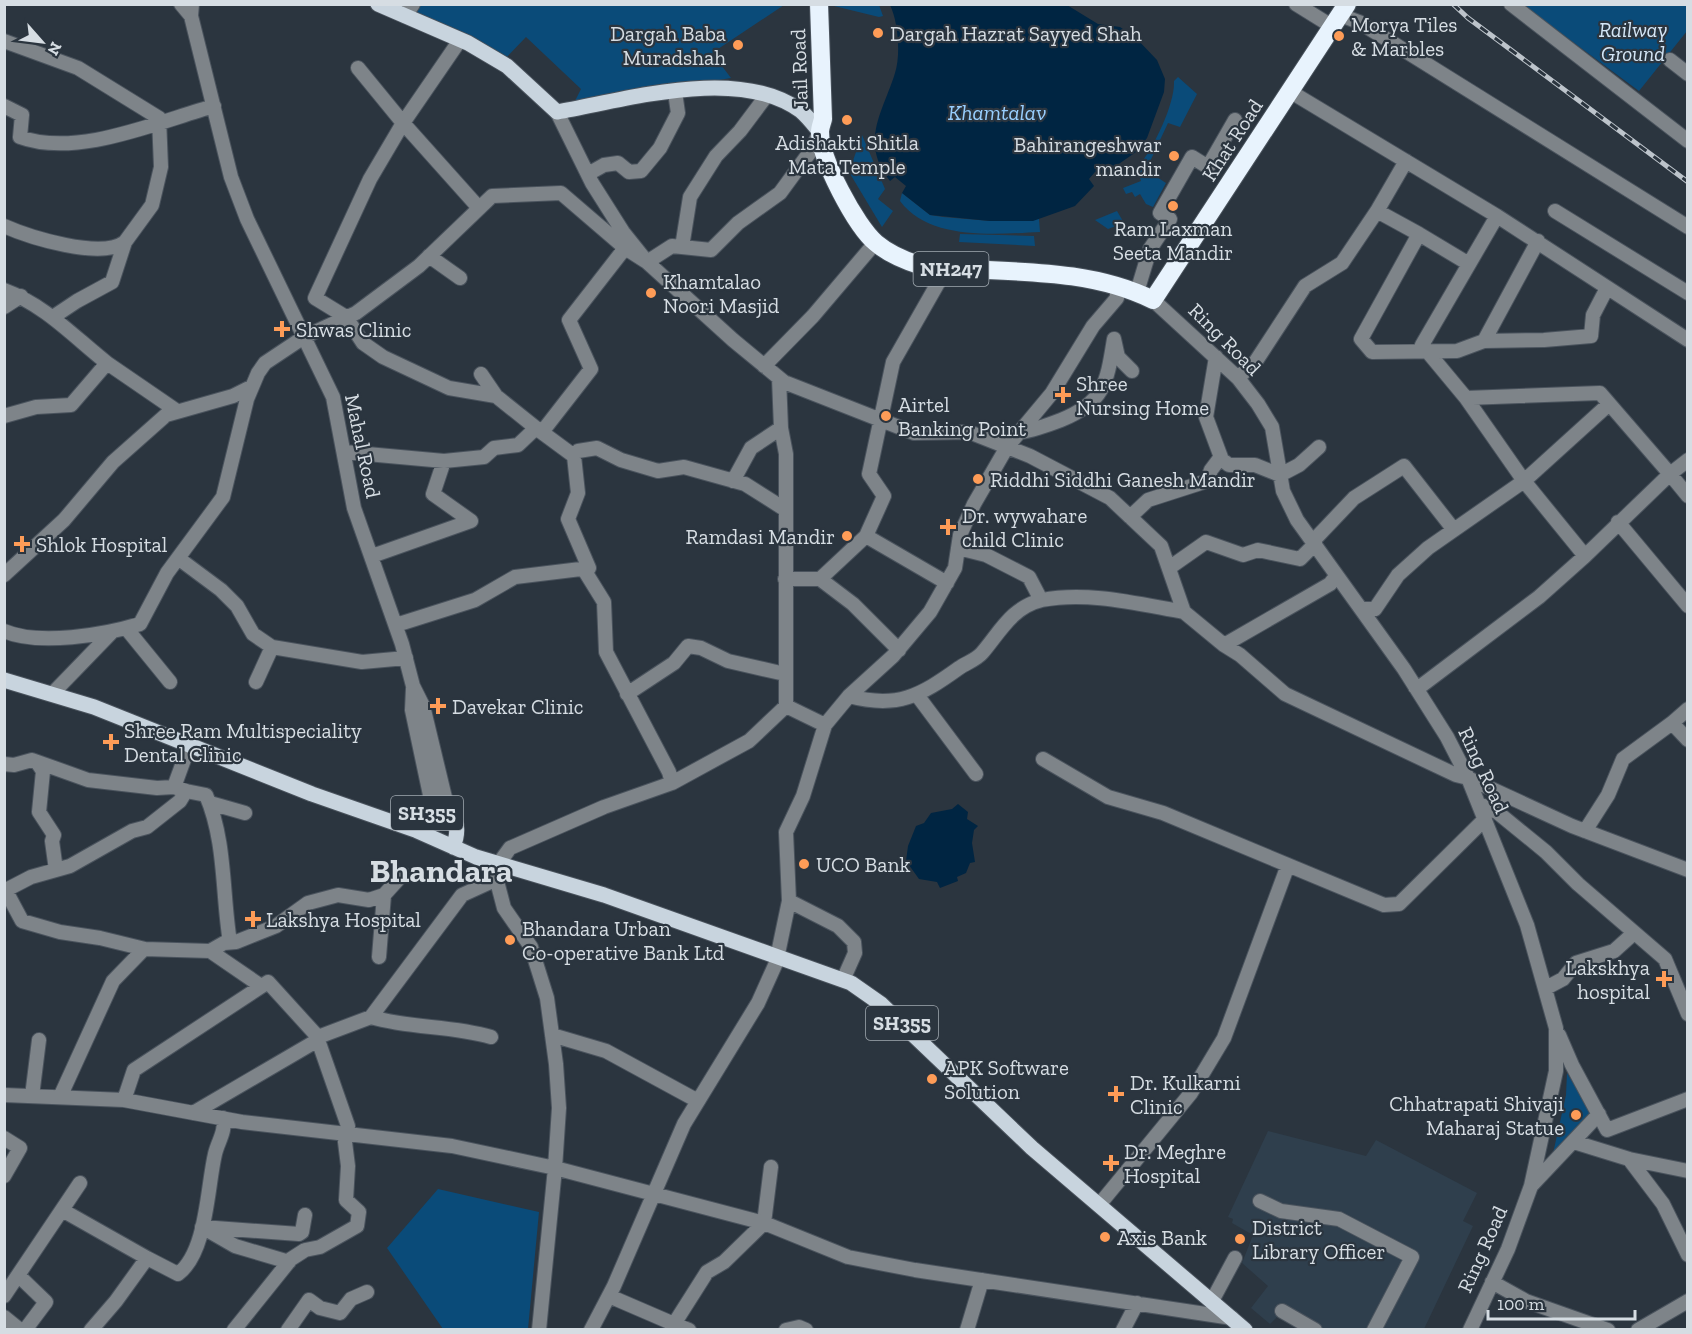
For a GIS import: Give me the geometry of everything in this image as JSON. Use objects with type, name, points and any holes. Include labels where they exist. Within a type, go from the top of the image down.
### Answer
[{"type":"highway","name":"Jail Road","points":[[819,4],[823,119],[820,132]]},
{"type":"highway","name":"Khat Road","points":[[1153,300],[1291,92],[1341,12]]},
{"type":"highway","name":"NH247","points":[[820,132],[830,171],[853,212],[875,243],[901,259],[921,267],[1079,276],[1117,285],[1153,300]]},
{"type":"main road","points":[[378,4],[409,10],[507,66],[557,112],[675,92],[734,88],[767,95],[801,111],[820,132]]},
{"type":"main road","name":"SH355","points":[[4,680],[94,707],[312,794],[415,830],[453,847],[497,872],[604,895],[843,980],[881,1004],[1032,1148],[1245,1329]]},
{"type":"main road","name":"SH355","points":[[415,830],[422,816],[440,809],[454,817],[457,825],[458,834],[453,847]]},
{"type":"street","name":"Mahal Road","points":[[181,4],[192,10],[231,177],[247,219],[333,397],[354,508],[406,658],[413,686],[412,710],[440,809]]},
{"type":"street","points":[[1296,4],[1341,12],[1359,22],[1688,227]]},
{"type":"street","points":[[1511,4],[1688,141]]},
{"type":"street","points":[[460,40],[403,123],[370,179],[315,298],[346,317],[363,343],[383,357],[449,388],[496,396]]},
{"type":"street","points":[[4,41],[78,68],[159,118],[161,166],[152,204],[119,246],[101,247],[46,241],[4,226]]},
{"type":"street","points":[[1670,60],[1688,74]]},
{"type":"street","points":[[358,68],[403,123],[479,208]]},
{"type":"street","points":[[588,174],[604,165],[618,162],[629,172],[641,171],[651,162],[678,113],[675,92]]},
{"type":"street","points":[[1291,92],[1538,241],[1688,340]]},
{"type":"street","points":[[682,247],[690,197],[716,156],[740,131],[767,95]]},
{"type":"street","points":[[4,106],[22,115],[20,137],[33,142],[63,145],[86,143],[214,106]]},
{"type":"street","points":[[557,112],[588,174],[623,232],[647,262]]},
{"type":"street","points":[[1137,292],[1152,246],[1170,219],[1155,210],[1192,157],[1208,167],[1234,120]]},
{"type":"street","points":[[647,262],[672,246],[711,250],[738,224],[780,193],[810,152],[820,132]]},
{"type":"street","points":[[1238,378],[1257,361],[1305,286],[1342,263],[1377,211],[1406,161]]},
{"type":"street","points":[[4,631],[18,637],[111,633],[140,624],[178,558],[223,496],[251,387],[266,363],[304,337],[346,317],[429,256],[492,196],[561,193],[626,248],[647,262],[779,378],[878,421],[914,433],[969,432],[1030,456],[1110,498],[1161,546],[1184,612]]},
{"type":"street","points":[[1377,211],[1469,264]]},
{"type":"street","points":[[1555,211],[1688,293]]},
{"type":"street","points":[[1497,216],[1422,345],[1466,398],[1524,481],[1585,556]]},
{"type":"street","points":[[1419,234],[1361,339],[1372,352],[1457,351],[1484,341],[1592,336],[1593,315],[1607,288]]},
{"type":"street","points":[[1484,341],[1538,241]]},
{"type":"street","points":[[54,317],[77,301],[112,282],[124,242]]},
{"type":"street","points":[[764,366],[813,316],[875,243]]},
{"type":"street","points":[[345,452],[444,461],[484,458],[494,448],[518,445],[539,430],[591,369],[569,320],[626,248]]},
{"type":"street","points":[[429,256],[460,278]]},
{"type":"street","points":[[820,579],[866,536],[884,496],[868,474],[893,362],[946,269]]},
{"type":"street","points":[[591,1329],[609,1296],[684,1124],[758,1003],[777,957],[789,901],[786,832],[803,796],[825,725],[849,696],[899,650],[930,612],[955,568],[960,535],[974,504],[1007,447],[1052,393],[1097,321],[1117,298],[1117,285]]},
{"type":"street","points":[[4,290],[21,296],[54,317],[107,363],[177,411]]},
{"type":"street","points":[[4,306],[21,296]]},
{"type":"street","name":"Ring Road","points":[[1153,300],[1238,378],[1272,427],[1283,491],[1297,520],[1415,687],[1447,737],[1468,778],[1527,925],[1556,1028],[1556,1071],[1531,1186],[1508,1249],[1470,1329]]},
{"type":"street","points":[[1097,321],[1114,339],[1118,357],[1132,371]]},
{"type":"street","points":[[1021,432],[1083,411],[1097,397],[1107,377],[1114,339]]},
{"type":"street","points":[[1216,357],[1206,417],[1222,460],[1228,465],[1255,465],[1280,475],[1299,465],[1318,447]]},
{"type":"street","points":[[4,416],[36,407],[71,405],[107,363]]},
{"type":"street","points":[[481,374],[496,396],[574,456]]},
{"type":"street","points":[[193,1113],[318,1038],[370,1017],[462,895],[497,872],[510,848],[604,807],[672,783],[749,741],[786,706],[786,454],[781,428],[779,378]]},
{"type":"street","points":[[4,576],[64,520],[113,462],[166,415],[233,396],[251,387]]},
{"type":"street","points":[[1466,398],[1600,393],[1688,496]]},
{"type":"street","points":[[1360,609],[1375,609],[1398,575],[1428,548],[1524,481],[1609,404]]},
{"type":"street","points":[[733,481],[751,448],[781,428]]},
{"type":"street","points":[[589,568],[568,519],[578,493],[574,456],[578,451],[597,447],[621,460],[658,471],[684,467],[745,484],[786,510]]},
{"type":"street","points":[[1130,517],[1148,500],[1207,481],[1211,470],[1222,460]]},
{"type":"street","points":[[1415,687],[1421,686],[1539,597],[1670,474],[1688,460]]},
{"type":"street","points":[[372,556],[471,521],[433,494],[444,461]]},
{"type":"street","points":[[1169,568],[1206,542],[1243,555],[1258,550],[1300,559],[1314,545],[1316,538],[1354,498],[1404,466],[1454,530]]},
{"type":"street","points":[[1618,522],[1688,606]]},
{"type":"street","points":[[866,536],[946,583]]},
{"type":"street","points":[[958,548],[986,555],[1029,577],[1041,600]]},
{"type":"street","points":[[178,558],[221,590],[237,606],[253,634],[272,647],[362,662],[406,658]]},
{"type":"street","points":[[396,625],[475,600],[515,577],[589,568]]},
{"type":"street","points":[[589,568],[586,573],[604,602],[606,652],[669,772],[672,783]]},
{"type":"street","points":[[1224,645],[1330,584],[1336,576]]},
{"type":"street","points":[[785,579],[820,579],[853,604],[899,650]]},
{"type":"street","points":[[849,696],[869,701],[899,701],[929,690],[980,656],[1011,615],[1041,600],[1075,598],[1115,600],[1184,612],[1224,645],[1240,654],[1285,694],[1456,775],[1468,778],[1586,831],[1688,870]]},
{"type":"street","points":[[126,628],[170,682]]},
{"type":"street","points":[[52,694],[111,633]]},
{"type":"street","points":[[627,694],[674,663],[688,646],[701,648],[728,661],[785,674]]},
{"type":"street","points":[[256,682],[272,647]]},
{"type":"street","points":[[917,695],[976,774]]},
{"type":"street","points":[[786,706],[825,725]]},
{"type":"street","points":[[1586,831],[1608,795],[1623,759],[1688,709]]},
{"type":"street","points":[[1672,723],[1688,740]]},
{"type":"street","points":[[189,746],[180,789],[180,801],[147,827],[132,831],[70,866],[31,877],[5,891],[22,921],[60,932],[100,938],[145,949],[210,951],[276,926],[308,903],[316,900],[338,896],[369,900],[384,896],[403,874]]},
{"type":"street","points":[[1043,759],[1108,797],[1163,813],[1384,905],[1399,904],[1485,819]]},
{"type":"street","points":[[37,762],[43,771],[39,812],[54,835],[52,841],[56,870]]},
{"type":"street","points":[[4,764],[37,762],[88,780],[180,789],[206,795],[220,834],[224,903],[230,942]]},
{"type":"street","points":[[210,803],[245,813]]},
{"type":"street","points":[[1479,804],[1497,812],[1546,852],[1665,959],[1688,1014]]},
{"type":"street","points":[[1099,1204],[1191,1093],[1224,1038],[1288,865]]},
{"type":"street","points":[[497,872],[504,908],[531,946],[547,998],[559,1108],[539,1329]]},
{"type":"street","points":[[379,957],[384,896]]},
{"type":"street","points":[[789,901],[838,926],[854,942],[855,953],[843,980]]},
{"type":"street","points":[[1546,988],[1563,979],[1576,963],[1614,951],[1634,933]]},
{"type":"street","points":[[60,1097],[114,981],[145,949]]},
{"type":"street","points":[[210,951],[261,986]]},
{"type":"street","points":[[124,1100],[134,1070],[268,982],[318,1038],[348,1126],[346,1200],[359,1212],[357,1226],[320,1247],[305,1250],[289,1262],[234,1329]]},
{"type":"street","points":[[370,1017],[396,1024],[461,1028],[491,1037]]},
{"type":"street","points":[[1556,1028],[1572,1065],[1607,1130],[1688,1100]]},
{"type":"street","points":[[552,1035],[606,1052],[698,1101]]},
{"type":"street","points":[[32,1096],[39,1040]]},
{"type":"street","points":[[5,1096],[124,1100],[223,1118],[346,1135],[452,1146],[653,1192],[764,1223],[848,1257],[1232,1318]]},
{"type":"street","points":[[1531,1186],[1599,1114]]},
{"type":"street","points":[[62,1210],[178,1274],[187,1267],[202,1227],[216,1153],[225,1128],[223,1118]]},
{"type":"street","points":[[4,1138],[20,1148],[4,1176]]},
{"type":"street","points":[[1574,1142],[1629,1159],[1688,1171]]},
{"type":"street","points":[[1629,1159],[1663,1204],[1688,1256]]},
{"type":"street","points":[[674,1324],[707,1272],[724,1262],[764,1223],[771,1167]]},
{"type":"street","points":[[4,1296],[80,1183]]},
{"type":"street","points":[[1260,1201],[1281,1211],[1339,1219],[1412,1257],[1374,1329]]},
{"type":"street","points":[[202,1227],[299,1234],[302,1232],[305,1215]]},
{"type":"street","points":[[202,1227],[235,1246],[258,1255],[289,1262]]},
{"type":"street","points":[[91,1329],[116,1301],[147,1258]]},
{"type":"street","points":[[1212,1301],[1235,1258]]},
{"type":"street","points":[[19,1276],[46,1302],[25,1329]]},
{"type":"street","points":[[967,1329],[982,1280]]},
{"type":"street","points":[[1492,1281],[1526,1300],[1608,1329]]},
{"type":"street","points":[[288,1329],[309,1300],[320,1308],[340,1313],[351,1299],[367,1292]]},
{"type":"street","points":[[609,1296],[689,1329]]},
{"type":"street","points":[[1638,1329],[1688,1301]]},
{"type":"street","points":[[1123,1329],[1137,1303]]},
{"type":"street","points":[[1282,1311],[1315,1329]]},
{"type":"street","points":[[4,1317],[20,1329]]},
{"type":"street","points":[[786,1329],[799,1327],[806,1329]]},
{"type":"shaded area","points":[[1268,1131],[1366,1156],[1376,1140],[1477,1193],[1463,1221],[1473,1226],[1424,1329],[1312,1329],[1280,1314],[1270,1324],[1251,1308],[1268,1286],[1242,1263],[1253,1235],[1232,1223],[1233,1219],[1228,1217]]},
{"type":"green space","points":[[395,5],[784,5],[712,53],[731,78],[573,105],[581,89],[526,37],[504,60]]},
{"type":"green space","points":[[830,5],[879,5],[883,16],[879,17]]},
{"type":"green space","name":"Railway Ground","points":[[1523,5],[1687,5],[1687,31],[1639,91]]},
{"type":"green space","points":[[1178,77],[1197,94],[1180,127],[1168,123],[1146,170],[1166,183],[1153,207],[1146,204],[1140,194],[1135,197],[1132,192],[1126,194],[1123,188],[1141,181],[1138,173],[1145,167],[1141,163],[1163,124],[1171,101],[1174,81]]},
{"type":"green space","points":[[862,135],[885,189],[878,199],[893,211],[882,227],[849,172]]},
{"type":"green space","points":[[902,193],[930,215],[990,221],[1039,219],[1040,232],[984,234],[946,229],[928,223],[913,214],[900,201]]},
{"type":"green space","points":[[1117,211],[1124,223],[1108,229],[1095,220]]},
{"type":"green space","points":[[960,234],[1034,236],[1035,246],[959,242]]},
{"type":"green space","points":[[1567,1073],[1592,1114],[1552,1158],[1566,1095]]},
{"type":"green space","points":[[438,1189],[539,1212],[528,1329],[443,1329],[387,1248]]},
{"type":"water","name":"Khamtalav","points":[[890,5],[1067,5],[1098,24],[1120,27],[1136,38],[1157,60],[1165,79],[1164,92],[1147,138],[1136,152],[1103,175],[1095,172],[1089,179],[1094,186],[1075,206],[1033,221],[990,221],[930,215],[902,193],[906,186],[895,177],[890,181],[876,153],[876,127],[895,73],[898,57],[897,29]]},
{"type":"water","points":[[958,804],[968,812],[967,819],[978,826],[974,830],[972,843],[975,862],[970,863],[966,873],[957,877],[958,881],[940,888],[937,882],[919,879],[906,861],[908,846],[916,826],[924,823],[931,813],[952,809]]},
{"type":"railway","points":[[1453,4],[1468,18],[1688,182]]},
{"type":"place","name":"Dargah Hazrat Sayyed Shah","points":[[878,33]]},
{"type":"place","name":"Morya Tiles & Marbles","points":[[1339,36]]},
{"type":"place","name":"Dargah Baba Muradshah","points":[[738,45]]},
{"type":"place","name":"Adishakti Shitla Mata Temple","points":[[847,120]]},
{"type":"place","name":"Bahirangeshwar mandir","points":[[1174,156]]},
{"type":"place","name":"Ram Laxman Seeta Mandir","points":[[1173,206]]},
{"type":"place","name":"Khamtalao Noori Masjid","points":[[651,293]]},
{"type":"place","name":"Shwas Clinic","points":[[282,329]]},
{"type":"place","name":"Shree Nursing Home","points":[[1063,395]]},
{"type":"place","name":"Airtel Banking Point","points":[[886,416]]},
{"type":"place","name":"Riddhi Siddhi Ganesh Mandir","points":[[978,479]]},
{"type":"place","name":"Dr. wywahare child Clinic","points":[[948,527]]},
{"type":"place","name":"Ramdasi Mandir","points":[[847,536]]},
{"type":"place","name":"Shlok Hospital","points":[[22,544]]},
{"type":"place","name":"Davekar Clinic","points":[[438,706]]},
{"type":"place","name":"Shree Ram Multispeciality Dental Clinic","points":[[111,742]]},
{"type":"place","name":"UCO Bank","points":[[804,864]]},
{"type":"place","name":"Lakshya Hospital","points":[[253,919]]},
{"type":"place","name":"Bhandara Urban Co-operative Bank Ltd","points":[[510,940]]},
{"type":"place","name":"Lakskhya hospital","points":[[1664,979]]},
{"type":"place","name":"APK Software Solution","points":[[932,1079]]},
{"type":"place","name":"Dr. Kulkarni Clinic","points":[[1116,1094]]},
{"type":"place","name":"Chhatrapati Shivaji Maharaj Statue","points":[[1576,1115]]},
{"type":"place","name":"Dr. Meghre Hospital","points":[[1111,1163]]},
{"type":"place","name":"Axis Bank","points":[[1105,1237]]},
{"type":"place","name":"District Library Officer","points":[[1240,1239]]},
{"type":"district","name":"Bhandara","points":[[441,870]]}]
